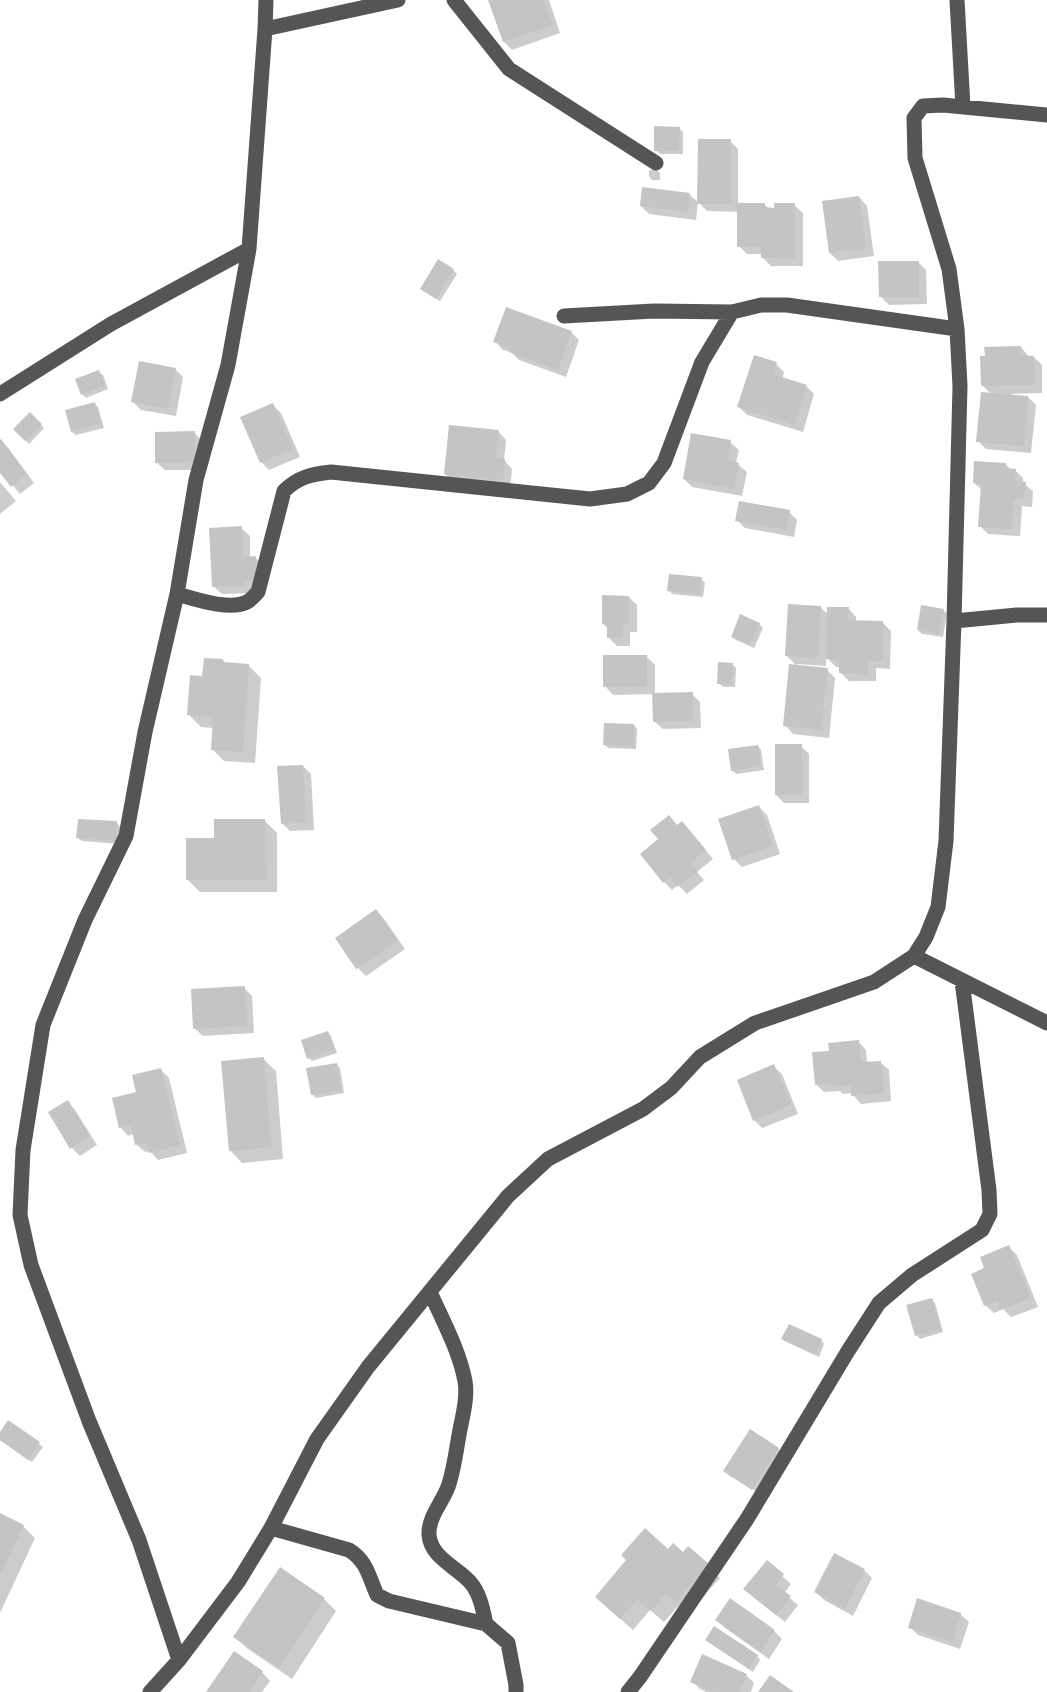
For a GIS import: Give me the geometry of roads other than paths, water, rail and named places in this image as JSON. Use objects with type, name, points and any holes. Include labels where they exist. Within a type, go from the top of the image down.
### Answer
[{"type":"street","points":[[179,1660],[140,1540],[89,1421],[31,1265],[20,1215],[23,1150],[43,1025],[85,920],[126,836],[146,732],[177,594],[196,480],[228,365],[249,249],[266,0]]},
{"type":"street","points":[[265,29],[398,0]]},
{"type":"street","points":[[454,0],[509,69],[656,163]]},
{"type":"street","points":[[957,0],[963,107]]},
{"type":"street","points":[[150,1692],[179,1660],[238,1582],[271,1528],[317,1439],[368,1367],[508,1196],[548,1159],[643,1109],[671,1088],[700,1057],[755,1023],[874,982],[914,957],[926,937],[938,907],[946,841],[960,386],[957,329],[949,269],[915,158],[914,118],[923,106],[943,105],[1047,115]]},
{"type":"street","points":[[0,394],[111,324],[249,249]]},
{"type":"street","points":[[564,316],[654,311],[732,312],[760,305],[787,305],[957,329]]},
{"type":"street","points":[[177,594],[217,604],[235,605],[247,602],[258,592],[284,491],[293,482],[315,474],[331,472],[590,499],[627,494],[648,483],[664,463],[702,362],[732,312]]},
{"type":"street","points":[[954,621],[1017,615],[1047,615]]},
{"type":"street","points":[[914,957],[1047,1023]]},
{"type":"street","points":[[628,1692],[747,1519],[879,1303],[912,1275],[982,1230],[990,1214],[989,1190],[962,981]]},
{"type":"street","points":[[430,1292],[458,1355],[465,1383],[455,1462],[449,1487],[432,1521],[429,1534],[432,1545],[444,1561],[471,1582],[481,1603],[486,1624]]},
{"type":"street","points":[[271,1528],[349,1550],[359,1556],[377,1595],[486,1624],[508,1643],[516,1692]]}]
